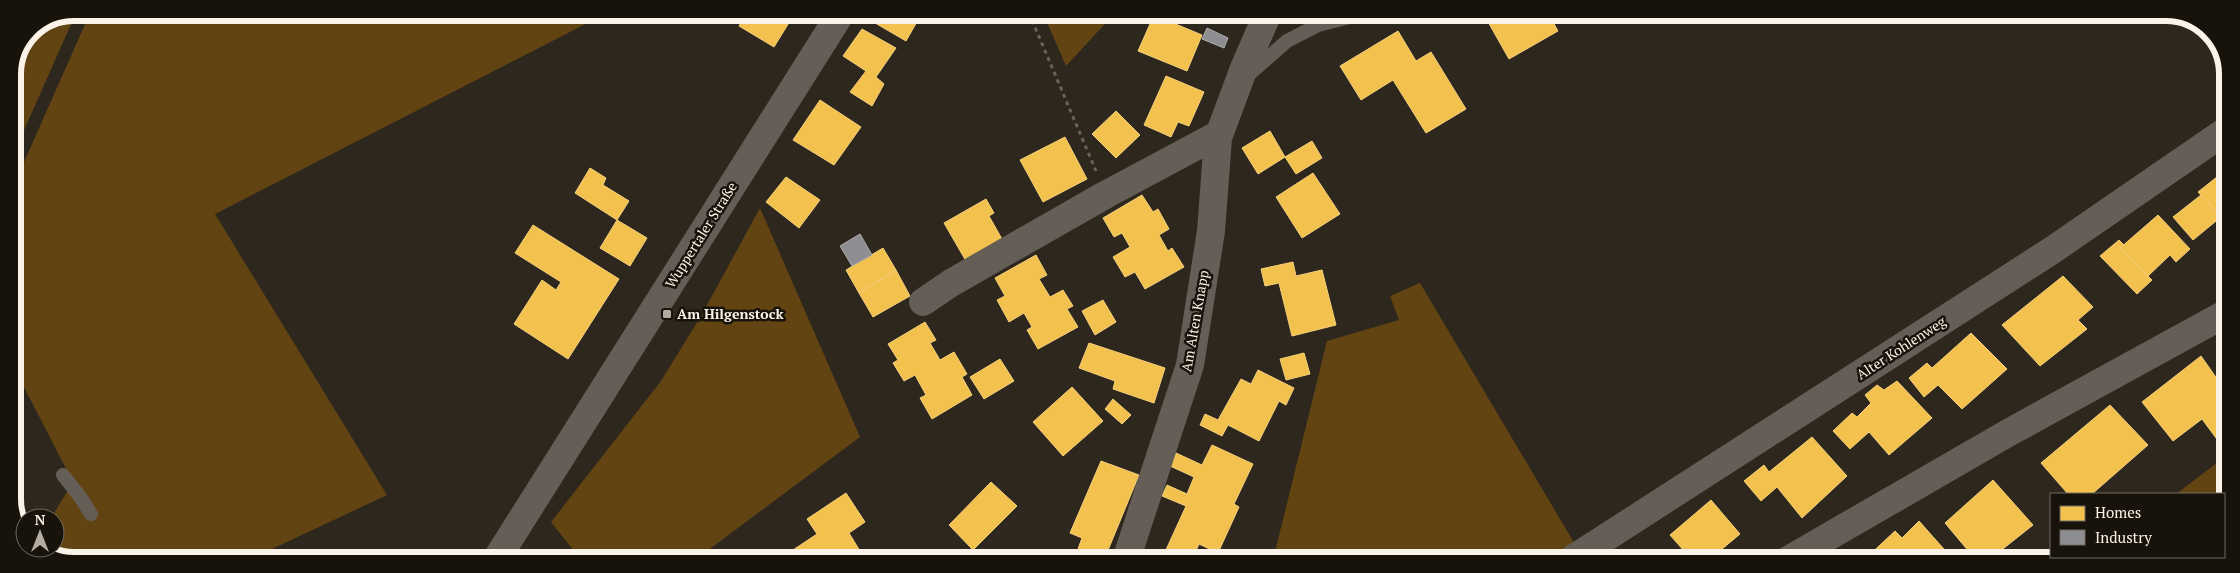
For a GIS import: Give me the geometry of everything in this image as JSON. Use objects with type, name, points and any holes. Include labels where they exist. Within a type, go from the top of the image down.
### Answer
[{"type":"street","name":"Wuppertaler Straße","points":[[501,552],[836,21]]},
{"type":"street","name":"Am Alten Knapp","points":[[1129,552],[1190,365],[1211,231],[1219,134],[1265,21]]},
{"type":"street","points":[[923,302],[951,282],[1219,134]]},
{"type":"street","name":"Alter Kohlenweg","points":[[1582,552],[2051,251],[2219,136]]},
{"type":"street","points":[[1802,552],[2008,433],[2219,318]]},
{"type":"lane","points":[[1238,85],[1287,42],[1318,25],[1334,21]]},
{"type":"lane","points":[[63,476],[81,498],[90,514]]},
{"type":"path","points":[[1032,21],[1106,195]]},
{"type":"shaded area","points":[[72,21],[21,137],[21,74],[25,54],[30,45],[45,30],[54,25]]},
{"type":"shaded area","points":[[86,21],[591,21],[215,214],[387,495],[266,552],[65,551],[65,508],[57,508],[73,482],[21,381],[21,169]]},
{"type":"shaded area","points":[[1046,21],[1108,21],[1066,66]]},
{"type":"shaded area","points":[[760,208],[860,437],[706,552],[575,552],[551,522],[661,381],[701,316]]},
{"type":"shaded area","points":[[1420,283],[1579,551],[1275,552],[1327,341],[1399,320],[1390,296]]},
{"type":"shaded area","points":[[2219,461],[2219,493],[2177,493]]},
{"type":"building: Homes","points":[[742,21],[790,21],[774,47],[739,26]]},
{"type":"building: Homes","points":[[872,21],[917,21],[906,41]]},
{"type":"building: Homes","points":[[1151,21],[1168,21],[1202,35],[1187,71],[1138,51]]},
{"type":"building: Homes","points":[[1488,21],[1552,21],[1558,31],[1509,59]]},
{"type":"building: Homes","points":[[862,29],[896,48],[876,77],[884,84],[872,106],[850,92],[866,71],[843,56]]},
{"type":"building: Homes","points":[[1398,31],[1416,61],[1431,52],[1466,109],[1426,133],[1393,80],[1361,100],[1340,66]]},
{"type":"building: Homes","points":[[1166,76],[1204,92],[1189,126],[1178,122],[1171,137],[1144,125]]},
{"type":"building: Homes","points":[[820,100],[861,127],[834,165],[793,140]]},
{"type":"building: Homes","points":[[1116,111],[1140,135],[1116,158],[1092,134]]},
{"type":"building: Homes","points":[[1270,131],[1285,157],[1258,174],[1242,148]]},
{"type":"building: Homes","points":[[1065,137],[1087,179],[1043,202],[1020,160]]},
{"type":"building: Homes","points":[[1312,141],[1322,158],[1296,174],[1285,157]]},
{"type":"building: Homes","points":[[590,168],[606,178],[603,185],[629,201],[617,220],[575,193]]},
{"type":"building: Homes","points":[[1313,173],[1340,214],[1302,238],[1276,197]]},
{"type":"building: Homes","points":[[2219,175],[2219,215],[2198,192]]},
{"type":"building: Homes","points":[[786,177],[820,200],[799,228],[766,202]]},
{"type":"building: Homes","points":[[1142,195],[1153,212],[1158,209],[1169,229],[1159,235],[1168,251],[1172,248],[1184,267],[1145,289],[1135,272],[1125,277],[1113,257],[1130,247],[1122,233],[1114,237],[1103,218]]},
{"type":"building: Homes","points":[[2201,195],[2219,215],[2219,219],[2193,240],[2173,217]]},
{"type":"building: Homes","points":[[986,199],[994,213],[989,216],[1002,239],[966,261],[944,223]]},
{"type":"building: Homes","points":[[2158,215],[2190,249],[2176,262],[2170,255],[2147,277],[2120,248]]},
{"type":"building: Homes","points":[[617,220],[647,238],[630,266],[600,248]]},
{"type":"building: Homes","points":[[533,225],[619,279],[568,359],[514,324],[542,280],[556,290],[561,282],[515,253]]},
{"type":"building: Homes","points":[[2119,240],[2124,245],[2120,248],[2152,280],[2137,294],[2100,256]]},
{"type":"building: Homes","points":[[883,248],[896,270],[859,293],[846,270]]},
{"type":"building: Homes","points":[[1036,255],[1047,275],[1039,279],[1050,297],[1063,290],[1073,306],[1067,309],[1078,327],[1038,349],[1027,330],[1032,327],[1024,313],[1009,322],[997,300],[1005,296],[995,278]]},
{"type":"building: Homes","points":[[1293,262],[1296,276],[1322,270],[1336,325],[1292,336],[1279,283],[1265,286],[1261,269]]},
{"type":"building: Homes","points":[[896,270],[910,296],[873,317],[859,293]]},
{"type":"building: Homes","points":[[2063,276],[2093,307],[2078,320],[2087,329],[2040,366],[2002,325]]},
{"type":"building: Homes","points":[[1103,300],[1116,322],[1095,335],[1082,311]]},
{"type":"building: Homes","points":[[925,322],[936,340],[930,343],[940,360],[954,352],[967,374],[962,377],[972,395],[932,419],[920,398],[926,395],[915,375],[904,381],[893,363],[898,360],[888,344]]},
{"type":"building: Homes","points":[[1971,333],[2007,369],[1962,409],[1938,385],[1924,397],[1909,378],[1927,363],[1932,368]]},
{"type":"building: Homes","points":[[1089,343],[1165,368],[1154,403],[1113,389],[1115,381],[1079,368]]},
{"type":"building: Homes","points":[[1304,353],[1310,374],[1286,380],[1280,359]]},
{"type":"building: Homes","points":[[2201,356],[2219,382],[2219,442],[2202,419],[2173,441],[2142,402]]},
{"type":"building: Homes","points":[[1000,359],[1014,381],[984,399],[970,377]]},
{"type":"building: Homes","points":[[1258,370],[1294,388],[1286,405],[1279,401],[1259,441],[1228,425],[1222,436],[1200,425],[1205,414],[1218,420],[1241,379],[1251,384]]},
{"type":"building: Homes","points":[[1897,381],[1932,418],[1889,455],[1869,432],[1850,449],[1833,431],[1852,413],[1857,417],[1871,403],[1865,395],[1877,385],[1884,390]]},
{"type":"building: Homes","points":[[1072,387],[1103,421],[1063,456],[1033,422]]},
{"type":"building: Homes","points":[[1113,399],[1131,415],[1122,424],[1105,409]]},
{"type":"building: Homes","points":[[2110,405],[2148,445],[2093,493],[2067,493],[2041,463]]},
{"type":"building: Homes","points":[[1812,437],[1847,476],[1802,518],[1777,487],[1761,501],[1744,481],[1764,465],[1769,472]]},
{"type":"building: Homes","points":[[1212,445],[1253,464],[1234,504],[1239,507],[1218,552],[1199,544],[1195,552],[1165,552],[1186,506],[1162,496],[1167,485],[1187,494],[1194,477],[1170,466],[1176,453],[1202,465]]},
{"type":"building: Homes","points":[[1101,461],[1139,475],[1107,552],[1077,552],[1082,538],[1070,533]]},
{"type":"building: Homes","points":[[1993,480],[2033,525],[1999,552],[1969,552],[1945,523]]},
{"type":"building: Homes","points":[[991,482],[1017,506],[973,550],[949,525]]},
{"type":"building: Homes","points":[[846,493],[865,522],[849,533],[861,552],[790,552],[817,534],[807,519]]},
{"type":"building: Homes","points":[[1711,500],[1740,534],[1719,552],[1685,552],[1670,535]]},
{"type":"building: Homes","points":[[1919,521],[1947,552],[1873,552],[1895,531],[1902,538]]},
{"type":"building: Industry","points":[[1207,28],[1228,38],[1224,48],[1202,39]]},
{"type":"building: Industry","points":[[860,234],[872,255],[852,266],[840,246]]},
{"type":"place","name":"Am Hilgenstock","points":[[667,314]]}]
